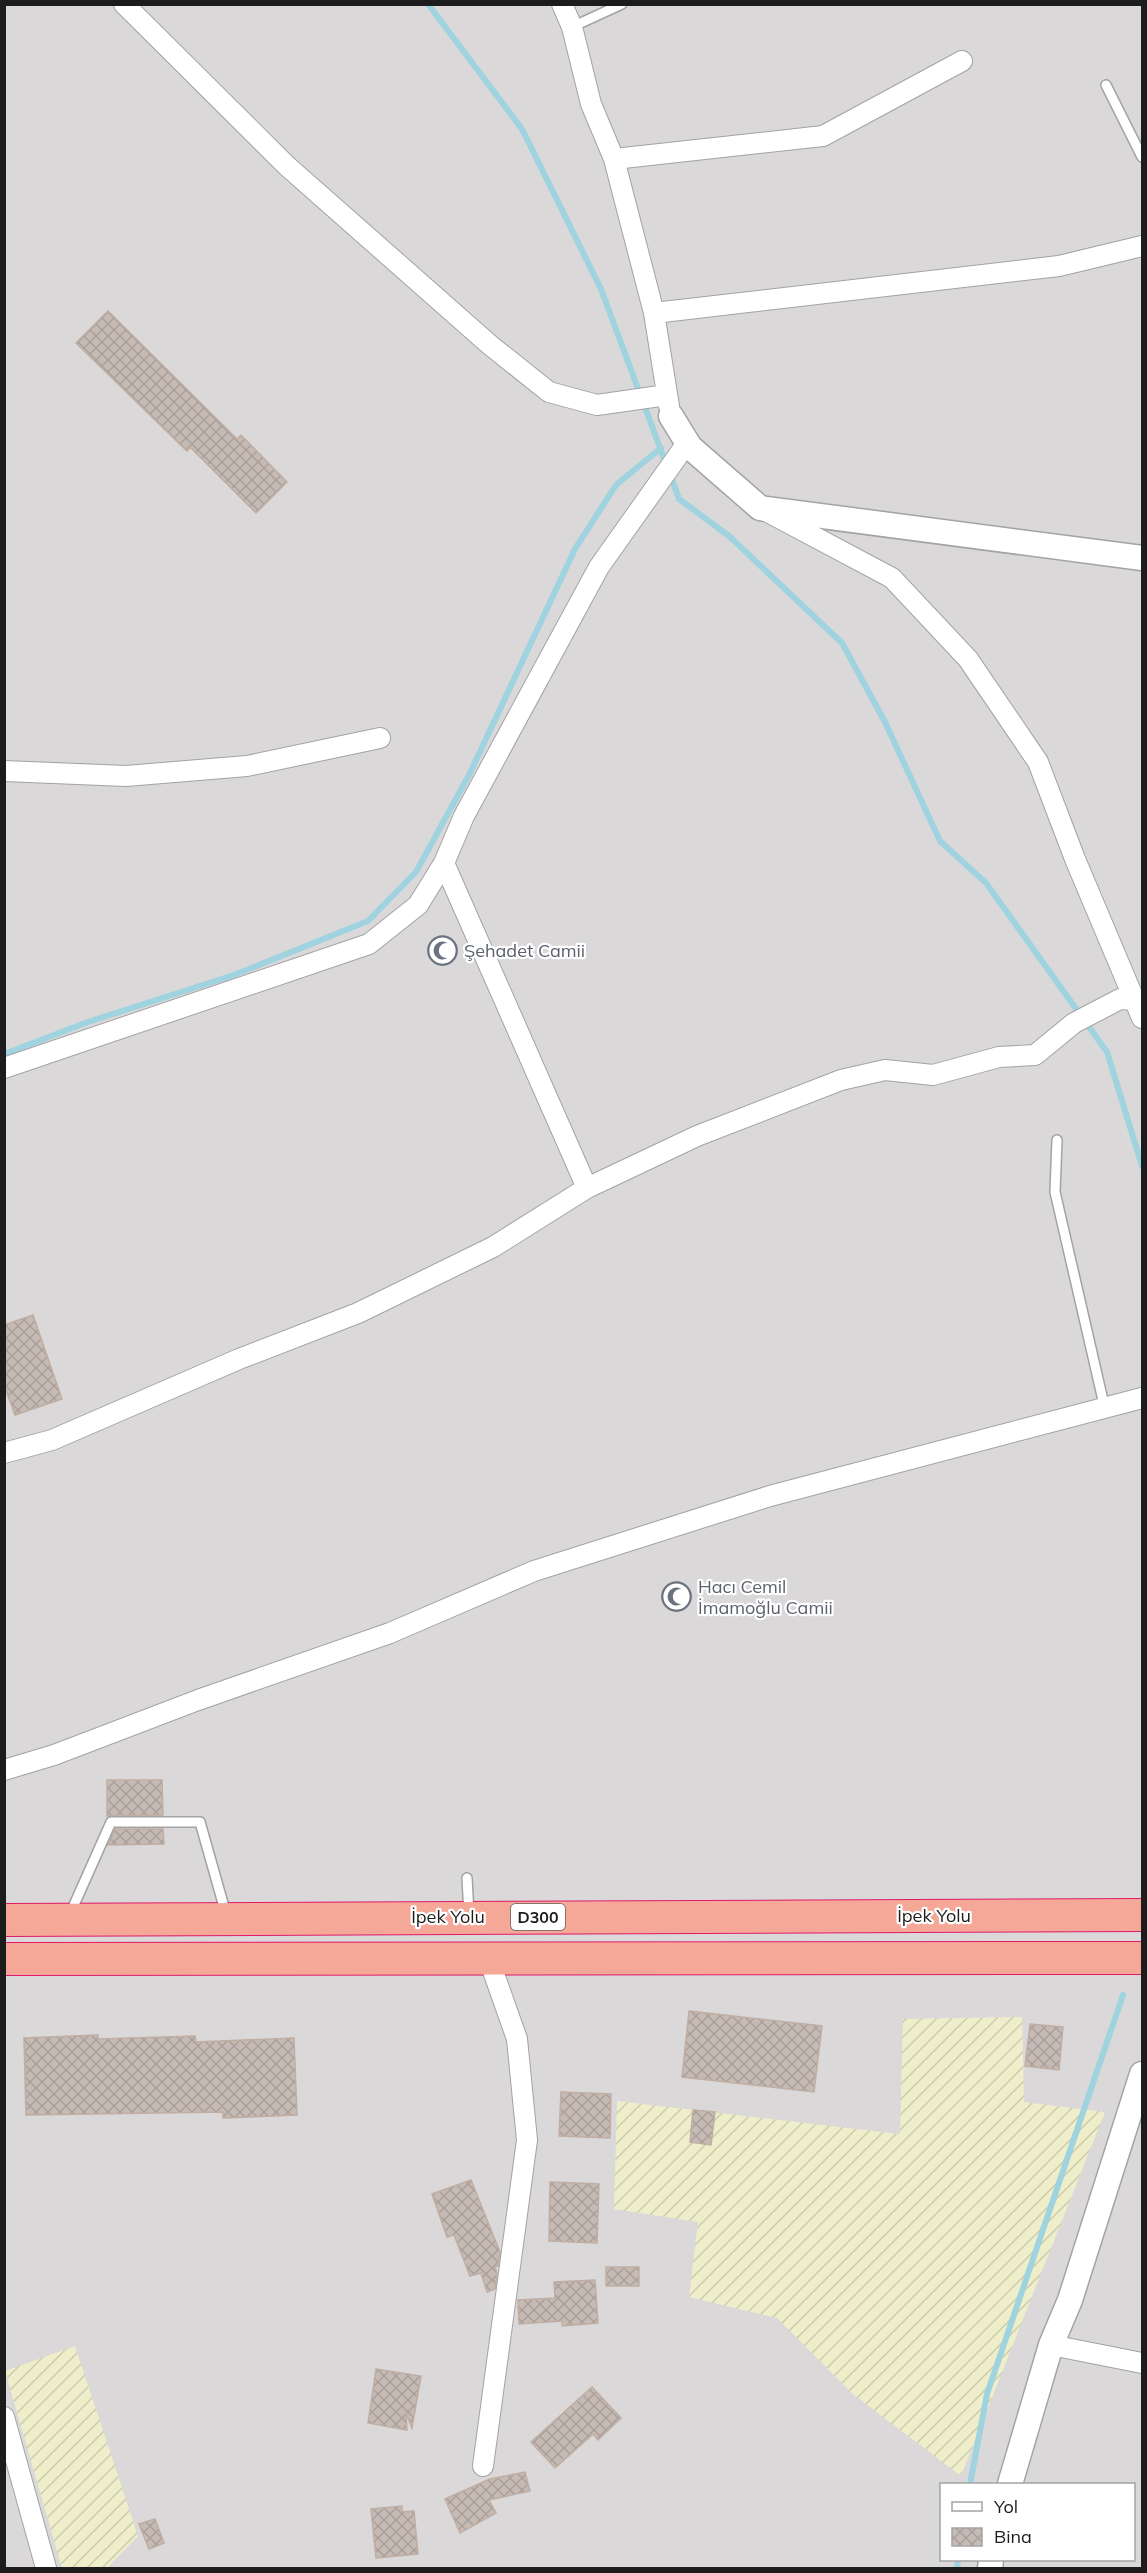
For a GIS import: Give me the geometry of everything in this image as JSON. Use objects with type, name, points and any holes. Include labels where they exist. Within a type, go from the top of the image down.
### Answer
[{"type":"highway","name":"İpek Yolu","points":[[4,1920],[1143,1916]]},
{"type":"highway","name":"D300","points":[[4,1959],[488,1956],[1143,1958]]},
{"type":"street","points":[[124,4],[286,166],[490,345],[549,392],[597,405],[663,403]]},
{"type":"street","points":[[562,4],[572,27],[591,104],[614,159],[654,313],[663,403],[686,448],[760,508],[892,578],[968,659],[1038,762],[1075,860],[1140,1005]]},
{"type":"street","points":[[614,159],[823,136],[962,61]]},
{"type":"street","points":[[654,313],[1059,266],[1143,246]]},
{"type":"street","points":[[4,1068],[369,944],[418,905],[444,863],[464,816],[599,567],[686,448]]},
{"type":"street","points":[[760,508],[1143,558]]},
{"type":"street","points":[[4,771],[126,776],[247,766],[380,738]]},
{"type":"street","points":[[444,863],[587,1188]]},
{"type":"street","points":[[4,1453],[52,1440],[238,1359],[358,1312],[493,1247],[587,1188],[697,1136],[841,1080],[885,1070],[933,1075],[999,1057],[1035,1055],[1074,1023],[1120,999],[1140,1005]]},
{"type":"street","points":[[4,1770],[54,1755],[198,1700],[390,1633],[534,1571],[770,1496],[1143,1398]]},
{"type":"street","points":[[483,2466],[527,2140],[517,2039],[488,1956]]},
{"type":"street","points":[[1010,2483],[1051,2345],[1070,2300],[1143,2074]]},
{"type":"street","points":[[1051,2345],[1143,2363]]},
{"type":"street","points":[[4,2417],[46,2568]]},
{"type":"lane","points":[[572,27],[622,4]]},
{"type":"lane","points":[[1106,85],[1143,158]]},
{"type":"lane","points":[[1057,1140],[1055,1192],[1105,1409]]},
{"type":"lane","points":[[68,1920],[111,1822],[200,1822],[228,1919]]},
{"type":"lane","points":[[467,1878],[469,1917]]},
{"type":"shaded area","points":[[5,5],[1142,5],[1142,2568],[5,2568]]},
{"type":"green space","points":[[1022,2017],[1024,2102],[1105,2112],[961,2476],[854,2395],[777,2318],[689,2297],[698,2222],[614,2209],[617,2101],[900,2134],[903,2019]]},
{"type":"green space","points":[[75,2346],[138,2536],[109,2566],[110,2568],[62,2568],[5,2371]]},
{"type":"building","points":[[108,311],[237,439],[241,435],[287,482],[256,513],[190,447],[187,451],[76,343]]},
{"type":"building","points":[[33,1315],[62,1399],[15,1415],[4,1385],[4,1325]]},
{"type":"building","points":[[107,1780],[162,1780],[163,1815],[107,1816]]},
{"type":"building","points":[[115,1829],[163,1829],[164,1844],[108,1845]]},
{"type":"building","points":[[689,2011],[822,2026],[814,2092],[682,2077]]},
{"type":"building","points":[[1030,2024],[1063,2027],[1059,2070],[1025,2066]]},
{"type":"building","points":[[98,2035],[98,2039],[195,2036],[196,2042],[294,2038],[297,2115],[223,2118],[223,2112],[26,2115],[24,2038]]},
{"type":"building","points":[[561,2092],[611,2094],[610,2138],[559,2136]]},
{"type":"building","points":[[693,2110],[715,2112],[711,2145],[690,2142]]},
{"type":"building","points":[[471,2180],[500,2252],[498,2266],[495,2267],[497,2274],[495,2289],[487,2292],[481,2273],[470,2276],[454,2235],[447,2237],[432,2194]]},
{"type":"building","points":[[550,2182],[599,2184],[597,2243],[549,2241]]},
{"type":"building","points":[[606,2267],[639,2267],[639,2286],[606,2286]]},
{"type":"building","points":[[595,2280],[598,2323],[562,2326],[562,2321],[519,2324],[518,2300],[555,2298],[554,2282]]},
{"type":"building","points":[[376,2369],[421,2376],[412,2428],[406,2413],[407,2430],[368,2423]]},
{"type":"building","points":[[592,2387],[621,2418],[598,2440],[593,2434],[555,2468],[531,2442]]},
{"type":"building","points":[[525,2472],[530,2491],[489,2500],[496,2513],[460,2533],[445,2499],[490,2479]]},
{"type":"building","points":[[402,2506],[402,2512],[414,2511],[418,2554],[376,2558],[371,2509]]},
{"type":"building","points":[[155,2519],[164,2543],[149,2549],[139,2524]]},
{"type":"waterway","points":[[428,4],[522,129],[601,289],[666,464]]},
{"type":"waterway","points":[[4,1054],[88,1022],[234,975],[368,921],[416,872],[469,775],[575,549],[616,485],[661,448]]},
{"type":"waterway","points":[[670,474],[679,499],[729,536],[842,643],[885,722],[940,841],[986,883],[1107,1052],[1142,1166]]},
{"type":"waterway","points":[[970,2483],[987,2394],[1123,1995]]},
{"type":"waterway","points":[[957,2568],[958,2561]]},
{"type":"place","name":"Şehadet Camii","points":[[443,951]]},
{"type":"place","name":"Hacı Cemil İmamoğlu Camii","points":[[677,1597]]}]
